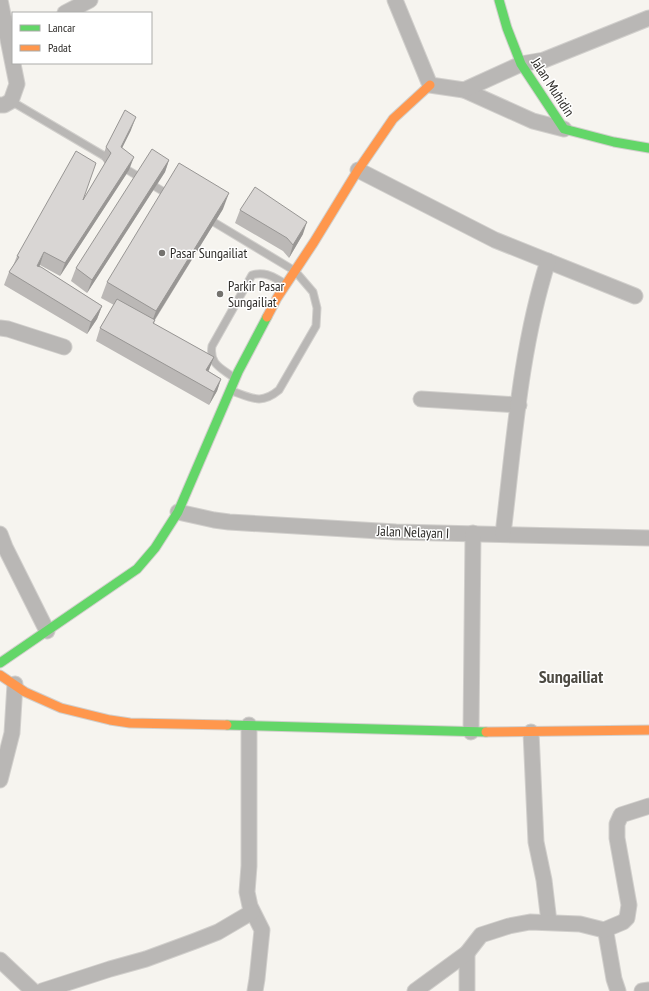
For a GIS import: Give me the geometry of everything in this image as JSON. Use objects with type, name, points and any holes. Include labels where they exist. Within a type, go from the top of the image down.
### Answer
[{"type":"main road","name":"Jalan Muhidin","points":[[499,0],[506,28],[521,64],[564,129],[614,142],[649,148]]},
{"type":"main road","points":[[0,663],[137,569],[155,548],[178,512],[230,390],[277,298],[314,242],[358,170],[393,119],[430,85]]},
{"type":"main road","points":[[0,675],[25,692],[61,708],[110,720],[130,723],[471,732],[649,730]]},
{"type":"street","points":[[0,0],[10,35],[12,49]]},
{"type":"street","points":[[67,12],[90,0]]},
{"type":"street","points":[[395,0],[430,85],[464,90],[520,116],[564,129]]},
{"type":"street","points":[[464,90],[521,64],[544,60],[649,18]]},
{"type":"street","points":[[6,103],[17,84],[14,64]]},
{"type":"street","points":[[358,170],[495,240],[635,296]]},
{"type":"street","points":[[503,534],[523,370],[538,291],[548,261]]},
{"type":"street","points":[[0,328],[8,328],[64,347]]},
{"type":"street","points":[[422,399],[519,405]]},
{"type":"street","name":"Jalan Nelayan I","points":[[178,512],[207,519],[396,532],[649,538]]},
{"type":"street","points":[[471,732],[473,533]]},
{"type":"street","points":[[0,534],[47,631]]},
{"type":"street","points":[[0,780],[12,733],[15,684]]},
{"type":"street","points":[[250,725],[247,892],[252,912],[262,930],[255,991]]},
{"type":"street","points":[[531,732],[536,842],[544,880],[549,922]]},
{"type":"street","points":[[415,991],[466,953],[481,935],[509,926],[530,922],[580,924],[604,930],[622,922],[627,918],[629,905],[617,838],[617,824],[621,815],[649,806]]},
{"type":"street","points":[[42,991],[146,959],[218,932],[252,912]]},
{"type":"street","points":[[604,930],[606,933],[614,980],[618,991]]},
{"type":"street","points":[[466,953],[467,991]]},
{"type":"street","points":[[0,960],[33,991]]},
{"type":"street","points":[[642,991],[649,990]]},
{"type":"lane","points":[[6,103],[172,197]]},
{"type":"lane","points":[[200,213],[295,271],[313,292],[317,308],[316,326],[279,390],[270,397],[254,399],[230,390]]},
{"type":"lane","points":[[236,379],[213,361],[211,354],[212,346],[252,275],[264,273],[286,284]]},
{"type":"building","points":[[125,110],[136,117],[121,147],[134,157],[65,263],[44,252],[37,266],[41,267],[102,306],[91,322],[9,272],[19,257],[17,256],[76,151],[96,163],[83,200],[111,153],[106,147]]},
{"type":"building","points":[[152,149],[169,160],[92,280],[76,268]]},
{"type":"building","name":"Pasar Sungailiat","points":[[179,163],[229,193],[156,311],[107,282]]},
{"type":"building","points":[[255,187],[307,222],[293,245],[287,238],[240,210]]},
{"type":"building","points":[[117,299],[155,320],[153,323],[214,357],[206,370],[221,379],[214,392],[100,328]]},
{"type":"traffic: fast","points":[[499,0],[507,28],[521,64],[564,129],[614,142],[649,148]]},
{"type":"traffic: fast","points":[[0,663],[137,569],[155,548],[178,512],[238,372],[267,317]]},
{"type":"traffic: fast","points":[[227,725],[486,732]]},
{"type":"traffic: slow","points":[[267,317],[277,298],[314,242],[358,170],[393,119],[430,85]]},
{"type":"traffic: slow","points":[[0,675],[25,692],[61,708],[110,720],[130,723],[227,725]]},
{"type":"traffic: slow","points":[[486,732],[649,730]]},
{"type":"place","name":"Pasar Sungailiat","points":[[162,253]]},
{"type":"place","name":"Parkir Pasar Sungailiat","points":[[220,294]]},
{"type":"district","name":"Sungailiat","points":[[571,676]]}]
